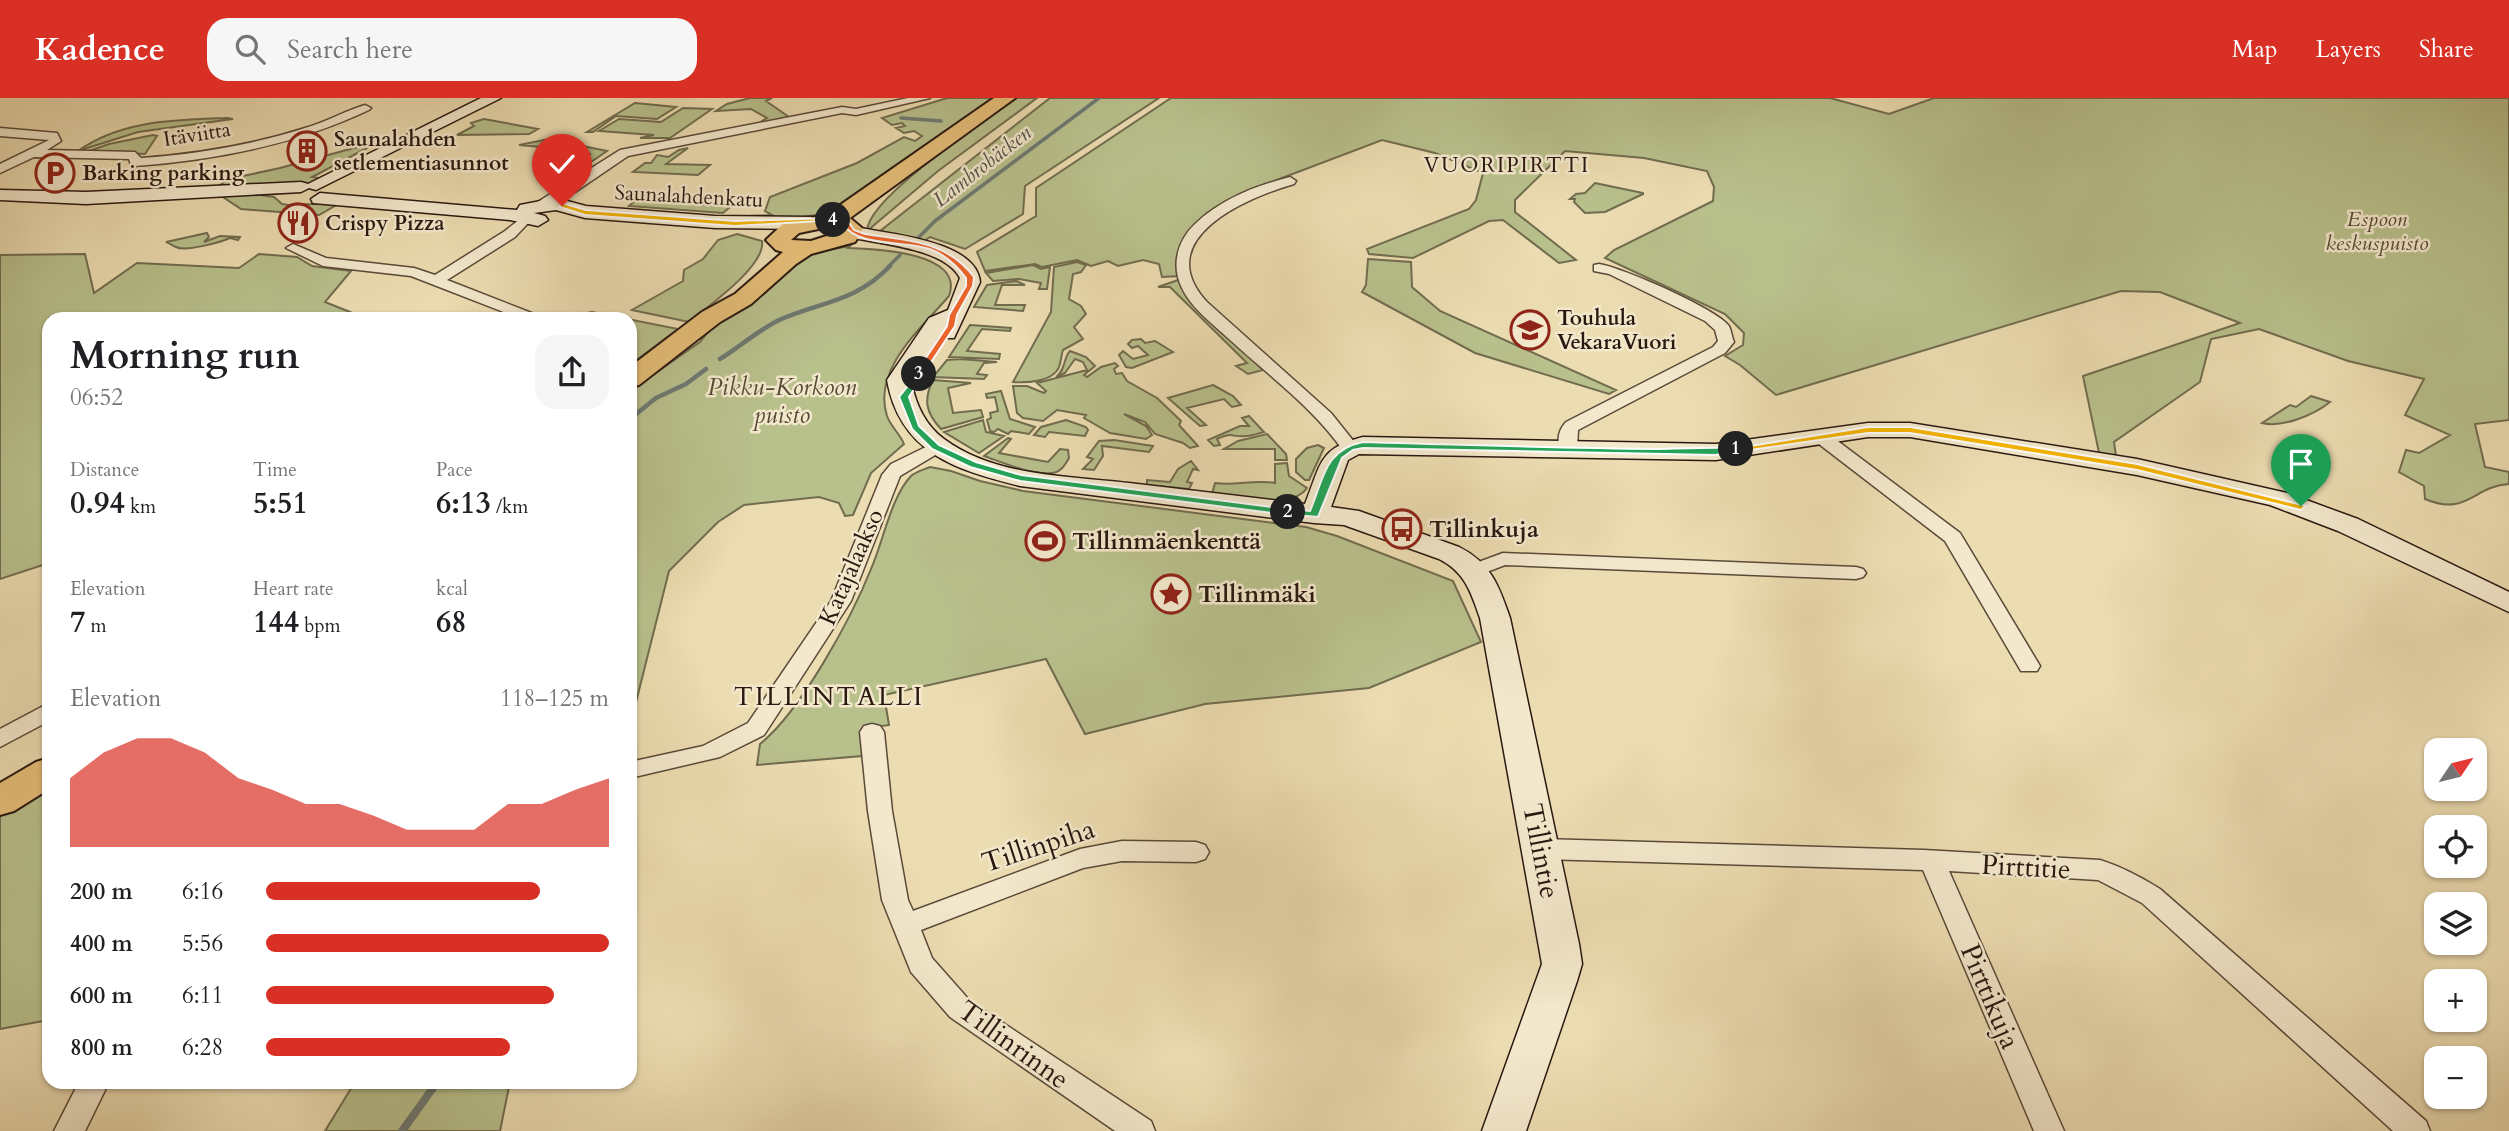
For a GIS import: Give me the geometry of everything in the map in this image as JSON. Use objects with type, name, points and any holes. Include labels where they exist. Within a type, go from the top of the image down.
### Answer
[{"type":"main road","points":[[637,374],[711,317],[743,299],[788,259],[876,203],[916,169],[924,157],[1006,98]]},
{"type":"main road","points":[[711,317],[779,242],[785,231],[836,229]]},
{"type":"main road","points":[[779,242],[790,248],[807,247]]},
{"type":"main road","points":[[0,801],[42,775]]},
{"type":"street","points":[[312,190],[419,132],[440,125],[493,98]]},
{"type":"street","points":[[542,212],[617,156],[842,110],[856,112],[924,98]]},
{"type":"street","name":"Itäviitta","points":[[34,153],[135,156],[135,162],[170,159],[277,138],[332,122],[365,108]]},
{"type":"street","points":[[312,190],[338,189],[349,177],[431,133],[440,125]]},
{"type":"street","points":[[0,132],[53,135],[55,141],[0,169]]},
{"type":"street","points":[[436,281],[639,151]]},
{"type":"street","points":[[1290,181],[1252,192],[1218,210],[1189,238],[1184,249],[1185,276],[1191,292],[1273,372],[1290,397],[1326,419],[1350,448]]},
{"type":"street","name":"Saunalahdenkatu","points":[[338,189],[357,195],[542,212],[585,212],[836,229],[943,255],[960,264],[970,277],[965,295],[953,315],[951,326],[904,397],[915,427],[936,447]]},
{"type":"street","name":"Saunalahdenkatu","points":[[246,190],[284,197],[294,202],[312,190]]},
{"type":"street","name":"Saunalahdenkatu","points":[[0,195],[86,198],[246,190],[312,190],[736,231],[779,242]]},
{"type":"street","points":[[293,248],[323,262],[414,272],[516,312]]},
{"type":"street","points":[[1568,449],[1566,438],[1572,426],[1720,350],[1726,342],[1722,328],[1710,318],[1613,270],[1599,268]]},
{"type":"street","points":[[1314,515],[1337,456],[1350,448],[1376,445],[1716,452],[1868,430],[1910,430],[2137,467],[2278,499],[2348,525],[2509,602]]},
{"type":"street","points":[[1821,437],[1953,537],[2029,666]]},
{"type":"street","points":[[936,447],[973,464],[1020,478],[1314,515],[1439,563],[1472,571],[1503,559],[1856,573]]},
{"type":"street","name":"Katajalaakso","points":[[637,769],[712,753],[756,729],[821,635],[841,601],[891,475],[897,468],[936,447]]},
{"type":"street","name":"Tillintie","points":[[1472,571],[1482,580],[1488,591],[1495,618],[1542,849],[1562,964],[1504,1131]]},
{"type":"street","points":[[0,739],[42,715]]},
{"type":"street","name":"Tillinrinne","points":[[872,732],[880,811],[895,900],[921,964],[960,1009],[1140,1131]]},
{"type":"street","name":"Pirttitie","points":[[1542,849],[1932,860],[2100,870],[2125,880],[2151,896],[2415,1131]]},
{"type":"street","name":"Tillinpiha","points":[[905,925],[1080,859],[1122,851],[1196,852]]},
{"type":"street","name":"Pirttikuja","points":[[1932,860],[2049,1131]]},
{"type":"street","points":[[69,1131],[90,1089]]},
{"type":"green space","points":[[750,98],[772,98],[766,101],[789,117],[763,123],[767,118],[751,109],[716,111],[727,104]]},
{"type":"green space","points":[[947,98],[997,98],[831,213],[772,221],[727,217],[772,215],[765,211],[770,197],[857,163],[904,137],[915,141],[922,136],[914,131],[904,133],[896,128],[905,126],[902,123],[892,125],[882,118]]},
{"type":"green space","points":[[1017,98],[1037,98],[938,171],[867,231],[873,216],[907,180]]},
{"type":"green space","points":[[1050,98],[1159,98],[1025,186],[1023,214],[965,249],[930,237],[924,241],[880,231]]},
{"type":"green space","name":"Espoon keskuspuisto","points":[[1171,98],[1830,98],[1889,114],[1934,98],[2509,98],[2509,420],[2475,424],[2485,467],[2509,472],[2509,484],[2497,486],[2451,505],[2425,499],[2424,486],[2399,472],[2406,450],[2419,453],[2450,435],[2405,415],[2424,379],[2348,361],[2259,329],[2211,339],[2200,382],[2114,442],[2116,456],[2099,453],[2083,376],[2240,323],[2160,292],[2121,291],[1776,395],[1725,356],[1743,345],[1744,333],[1725,314],[1605,258],[1614,250],[1713,201],[1714,187],[1707,171],[1644,158],[1565,151],[1515,200],[1515,212],[1576,260],[1559,263],[1503,220],[1489,221],[1413,258],[1369,254],[1367,249],[1469,209],[1476,200],[1483,173],[1435,153],[1382,140],[1282,178],[1225,202],[1207,213],[1192,228],[1180,276],[1162,277],[1159,264],[1143,260],[1118,266],[1108,261],[1091,266],[1077,260],[1042,267],[1035,264],[985,271],[977,252],[1036,216],[1036,188]]},
{"type":"green space","points":[[635,103],[676,107],[657,119],[616,116],[593,132],[587,132]]},
{"type":"green space","points":[[683,108],[712,109],[670,138],[640,138],[654,135],[599,131],[619,119],[661,122]]},
{"type":"green space","points":[[233,119],[138,132],[78,151],[112,133],[131,127],[169,121]]},
{"type":"green space","points":[[484,119],[538,129],[529,134],[457,135],[474,126],[471,123]]},
{"type":"green space","points":[[157,136],[145,154],[89,151],[109,144]]},
{"type":"green space","points":[[549,139],[607,151],[588,164],[578,164],[590,154],[587,151],[519,145]]},
{"type":"green space","points":[[365,145],[371,146],[312,177],[325,179],[312,183],[284,187],[214,189],[229,179]]},
{"type":"green space","points":[[688,148],[666,164],[710,165],[698,175],[633,172],[645,163],[651,163],[657,155],[668,157]]},
{"type":"green space","points":[[1595,183],[1643,194],[1605,212],[1585,213],[1574,202],[1575,199],[1570,199],[1576,194],[1585,193]]},
{"type":"green space","points":[[248,193],[274,197],[282,204],[289,205],[340,203],[319,215],[241,209],[220,195]]},
{"type":"green space","points":[[635,201],[731,206],[723,213],[629,206]]},
{"type":"green space","points":[[207,233],[209,237],[204,242],[220,236],[240,237],[238,240],[230,238],[187,248],[166,242]]},
{"type":"green space","points":[[737,234],[762,241],[761,251],[755,262],[734,285],[689,322],[632,310],[683,281],[684,270],[703,259],[718,240]]},
{"type":"green space","name":"Pikku-Korkoon puisto","points":[[850,246],[848,248],[896,252],[931,262],[944,270],[950,281],[949,296],[902,351],[886,382],[884,399],[887,416],[904,444],[871,473],[853,515],[845,516],[839,503],[819,497],[744,505],[718,522],[669,571],[637,698],[637,386],[700,342],[712,327],[811,253]]},
{"type":"green space","points":[[85,254],[94,293],[137,263],[239,268],[259,254],[297,257],[312,266],[351,271],[325,302],[350,312],[42,312],[42,565],[0,579],[0,255]]},
{"type":"green space","points":[[1368,259],[1411,262],[1412,287],[1440,311],[1616,390],[1609,394],[1475,353],[1362,292],[1366,285]]},
{"type":"green space","points":[[1077,262],[1086,265],[1081,272],[1073,274],[1069,299],[1081,306],[1086,314],[1074,327],[1083,339],[1063,350],[1059,367],[1051,376],[1032,382],[1013,382],[1051,312],[1054,267]]},
{"type":"green space","points":[[1033,265],[1041,269],[1050,267],[1047,289],[1039,289],[1041,283],[1019,279],[993,281],[986,273]]},
{"type":"green space","points":[[1181,279],[1199,306],[1263,370],[1248,374],[1236,366],[1247,363],[1170,287],[1158,287]]},
{"type":"green space","points":[[1016,281],[1025,285],[1002,285],[995,305],[1025,305],[1023,311],[974,307],[987,285]]},
{"type":"green space","points":[[637,321],[678,329],[637,360]]},
{"type":"green space","points":[[970,325],[1011,328],[1010,331],[982,329],[967,351],[1000,354],[999,359],[949,357]]},
{"type":"green space","points":[[1141,339],[1145,343],[1155,341],[1173,352],[1132,368],[1126,367],[1119,355],[1123,351],[1133,359],[1148,355],[1138,346],[1132,348],[1128,344],[1132,340]]},
{"type":"green space","points":[[1070,351],[1086,357],[1095,366],[1084,375],[1087,377],[1101,367],[1115,363],[1118,366],[1114,369],[1116,374],[1122,373],[1127,381],[1157,398],[1181,421],[1179,425],[1198,446],[1190,448],[1155,434],[1145,422],[1124,414],[1146,426],[1152,435],[1146,439],[1110,433],[1084,418],[1086,415],[1057,410],[1043,421],[1023,418],[1017,413],[1013,386],[1027,386],[1044,393],[1046,391],[1037,383],[1087,370],[1083,362],[1075,359],[1065,373],[1056,377]]},
{"type":"green space","points":[[947,360],[997,362],[984,363],[977,374],[987,375],[984,379],[933,377]]},
{"type":"green space","points":[[933,380],[971,383],[948,388],[953,413],[981,410],[983,417],[941,429],[929,412],[927,400]]},
{"type":"green space","points":[[1213,385],[1233,396],[1241,405],[1232,407],[1224,399],[1187,408],[1206,425],[1200,426],[1168,398]]},
{"type":"green space","points":[[1001,391],[1010,419],[1035,427],[1029,434],[1011,431],[1008,434],[998,429],[990,431],[987,420],[991,418],[990,413],[998,411],[995,397],[987,398],[986,394]]},
{"type":"green space","points":[[2311,396],[2330,402],[2298,419],[2279,424],[2262,423],[2290,405],[2296,407]]},
{"type":"green space","points":[[1249,416],[1264,432],[1248,436],[1226,435],[1217,439],[1220,445],[1214,446],[1208,440],[1240,426],[1249,426],[1242,418]]},
{"type":"green space","points":[[983,420],[986,432],[1004,436],[979,453],[944,432]]},
{"type":"green space","points":[[1066,420],[1086,427],[1088,430],[1085,436],[1049,432],[1045,437],[1034,435],[1041,427]]},
{"type":"green space","points":[[1267,434],[1286,454],[1287,460],[1275,460],[1275,449],[1224,449],[1238,441]]},
{"type":"green space","points":[[1008,438],[1011,439],[999,453],[1048,462],[1060,449],[1068,450],[1069,458],[1058,471],[1044,473],[1018,468],[984,456]]},
{"type":"green space","points":[[1114,440],[1153,446],[1149,452],[1102,446],[1103,456],[1094,470],[1083,469],[1093,459],[1087,457],[1099,441]]},
{"type":"green space","points":[[1318,445],[1324,448],[1309,480],[1305,480],[1296,472],[1296,459],[1307,448]]},
{"type":"green space","points":[[1191,461],[1198,470],[1193,469],[1187,482],[1192,483],[1189,489],[1147,485],[1147,480],[1170,482],[1178,469]]},
{"type":"green space","points":[[1287,463],[1289,476],[1307,488],[1299,495],[1289,499],[1262,501],[1212,494],[1215,483],[1275,483],[1275,464]]},
{"type":"green space","points":[[930,467],[1023,491],[1306,527],[1337,536],[1453,581],[1481,642],[1369,688],[1205,704],[1085,734],[1046,659],[884,695],[889,725],[863,729],[862,756],[757,765],[760,744],[792,710],[838,638],[862,590],[904,485],[913,475]]},
{"type":"green space","points":[[42,785],[42,1021],[0,1029],[0,810]]},
{"type":"green space","points":[[351,1089],[509,1089],[500,1131],[325,1131]]},
{"type":"waterway","name":"Lambrobäcken","points":[[919,237],[935,221],[1099,98]]},
{"type":"waterway","points":[[901,118],[941,121]]},
{"type":"waterway","name":"Lambrobäcken","points":[[888,267],[900,255]]},
{"type":"waterway","name":"Lambrobäcken","points":[[720,359],[779,320],[865,287],[890,266]]},
{"type":"waterway","name":"Lambrobäcken","points":[[637,413],[656,398],[686,384],[706,369]]},
{"type":"waterway","name":"Lambrobäcken","points":[[402,1131],[432,1089]]},
{"type":"place","name":"Saunalahden setlementiasunnot","points":[[307,151]]},
{"type":"place","name":"Barking parking","points":[[55,173]]},
{"type":"place","name":"Crispy Pizza","points":[[298,223]]},
{"type":"place","name":"Touhula VekaraVuori","points":[[1530,330]]},
{"type":"place","name":"Tillinkuja","points":[[1402,529]]},
{"type":"place","name":"Tillinmäenkenttä","points":[[1045,541]]},
{"type":"place","name":"Tillinmäki","points":[[1171,594]]},
{"type":"district","name":"VUORIPIRTTI","points":[[1507,165]]},
{"type":"district","name":"TILLINTALLI","points":[[829,696]]},
{"type":"route","points":[[562,206],[585,212],[735,224],[811,223],[833,220],[846,223],[852,229],[851,232],[864,236],[934,248],[966,270],[970,277],[970,286],[953,315],[951,326],[904,397],[908,413],[915,427],[936,447],[973,464],[1020,478],[1314,515],[1337,456],[1350,448],[1363,445],[1716,452],[1890,429],[2137,467],[2301,506]]}]
